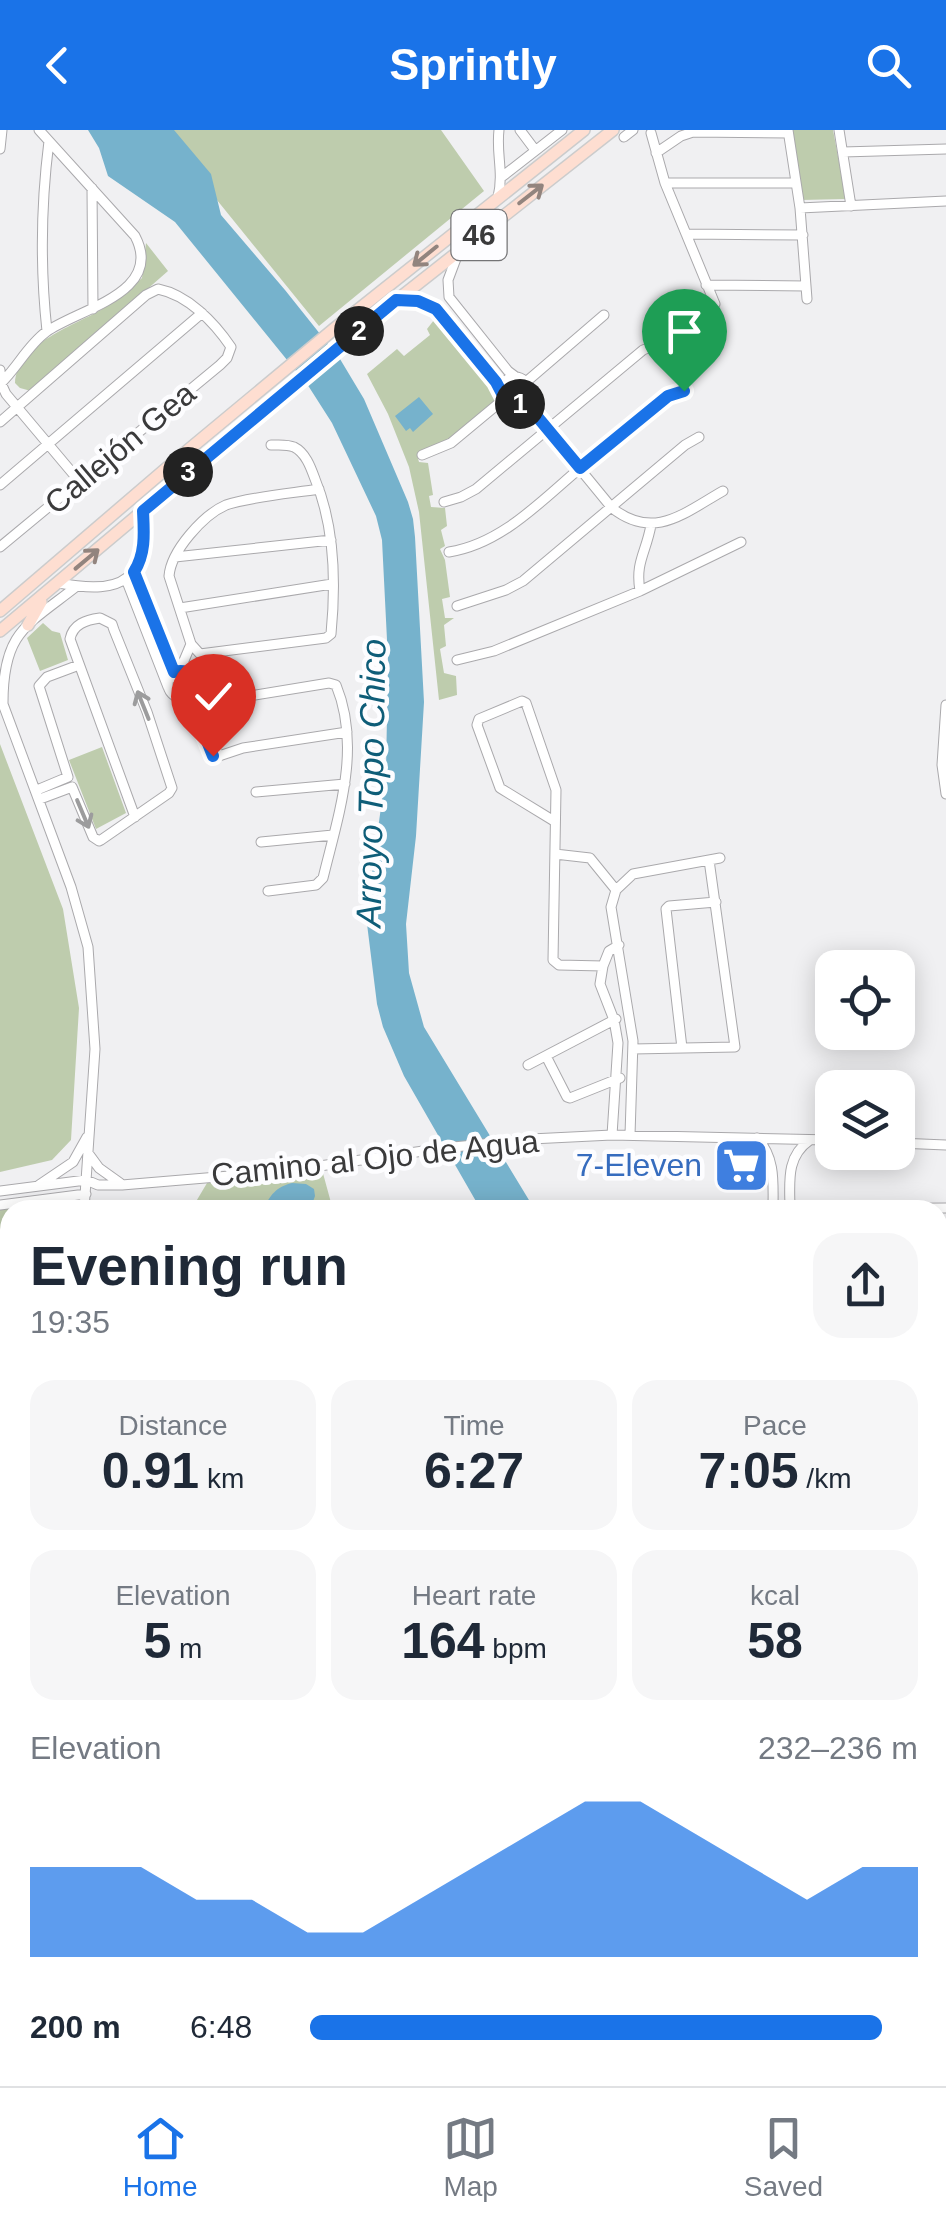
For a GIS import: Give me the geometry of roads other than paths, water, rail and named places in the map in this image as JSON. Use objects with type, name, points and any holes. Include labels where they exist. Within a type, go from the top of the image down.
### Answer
[{"type":"main road","name":"46","points":[[0,631],[3,613],[24,591],[176,460],[584,130]]},
{"type":"main road","name":"46","points":[[3,613],[46,594],[345,341],[612,130]]},
{"type":"main road","points":[[28,625],[46,594]]},
{"type":"main road","points":[[0,641],[3,613]]},
{"type":"street","points":[[0,149],[2,130]]},
{"type":"street","points":[[1,383],[47,331],[124,289],[137,276],[140,263],[138,242],[39,130]]},
{"type":"street","points":[[498,130],[502,176],[498,197]]},
{"type":"street","points":[[520,130],[535,150]]},
{"type":"street","points":[[502,176],[562,130]]},
{"type":"street","points":[[624,138],[633,130]]},
{"type":"street","points":[[839,130],[852,206]]},
{"type":"street","points":[[656,153],[693,132],[788,131],[800,208],[807,299]]},
{"type":"street","points":[[651,134],[666,184],[714,304]]},
{"type":"street","points":[[47,331],[42,253],[49,141]]},
{"type":"street","points":[[842,152],[946,149]]},
{"type":"street","points":[[666,184],[796,183]]},
{"type":"street","points":[[92,188],[93,309]]},
{"type":"street","points":[[800,208],[946,201]]},
{"type":"street","points":[[686,234],[803,235]]},
{"type":"street","points":[[396,300],[418,301],[436,309],[496,382],[507,403],[516,406],[525,402],[529,392],[521,380],[508,371],[449,297],[448,280],[460,250]]},
{"type":"street","points":[[706,285],[806,286]]},
{"type":"street","points":[[0,422],[146,295],[158,289],[172,292],[202,313],[0,485]]},
{"type":"street","points":[[436,309],[449,297]]},
{"type":"street","name":"Callejón Gea","points":[[2,546],[227,358],[231,347],[202,313]]},
{"type":"street","points":[[422,455],[451,443],[502,395],[508,380],[521,380],[604,315]]},
{"type":"street","points":[[463,342],[476,331]]},
{"type":"street","points":[[444,502],[476,490],[643,350],[662,342]]},
{"type":"street","points":[[0,370],[3,395],[80,482]]},
{"type":"street","points":[[449,552],[466,550],[522,518],[668,396],[684,391]]},
{"type":"street","points":[[525,402],[612,508],[625,517],[651,525],[684,514],[723,491]]},
{"type":"street","points":[[457,606],[523,581],[699,437]]},
{"type":"street","points":[[200,654],[329,636],[332,631],[331,540],[319,489],[299,450],[271,445]]},
{"type":"street","points":[[200,654],[191,644],[170,576],[184,542],[222,507],[319,489]]},
{"type":"street","points":[[58,583],[104,586],[130,575],[139,564],[143,547],[143,511]]},
{"type":"street","points":[[640,591],[636,572],[651,525]]},
{"type":"street","points":[[175,556],[331,540]]},
{"type":"street","points":[[457,660],[494,652],[640,591],[742,542]]},
{"type":"street","points":[[130,575],[168,687],[176,696],[192,692]]},
{"type":"street","points":[[180,608],[332,584]]},
{"type":"street","points":[[77,586],[28,625],[8,654],[2,700],[80,914],[88,946],[95,1049],[85,1200]]},
{"type":"street","points":[[38,795],[72,786],[93,837],[100,840],[135,817],[169,793],[172,784],[114,630],[100,618],[85,622],[72,632],[70,639],[135,817]]},
{"type":"street","points":[[150,626],[177,671],[192,674]]},
{"type":"street","points":[[168,687],[169,678],[191,644]]},
{"type":"street","points":[[200,654],[192,674],[192,692],[202,710],[212,755],[347,732]]},
{"type":"street","points":[[38,795],[68,777],[38,686],[46,677],[79,664]]},
{"type":"street","points":[[202,710],[219,702],[329,683],[336,685],[341,698],[348,754],[323,878],[319,884],[268,892]]},
{"type":"street","points":[[554,820],[500,788],[477,725],[479,719],[522,701],[526,704],[555,784],[554,960],[559,965],[603,966]]},
{"type":"street","points":[[946,706],[942,766],[946,794]]},
{"type":"street","points":[[256,792],[345,784]]},
{"type":"street","points":[[261,842],[333,836]]},
{"type":"street","points":[[555,854],[590,858],[616,890]]},
{"type":"street","points":[[630,1135],[633,1049],[612,908],[616,890],[633,874],[714,859],[716,902],[736,1044],[734,1048],[633,1049]]},
{"type":"street","points":[[682,1048],[666,909],[716,902]]},
{"type":"street","points":[[612,1134],[618,1051],[614,1020],[600,984],[609,950],[619,945]]},
{"type":"street","points":[[528,1065],[628,1015]]},
{"type":"street","points":[[546,1056],[566,1097],[616,1078],[632,1078]]},
{"type":"street","points":[[34,1187],[72,1162],[90,1130]]},
{"type":"street","name":"Camino al Ojo de Agua","points":[[85,1195],[98,1186],[278,1172],[487,1143],[612,1134],[815,1139]]},
{"type":"street","points":[[757,1138],[769,1155],[774,1200]]},
{"type":"street","points":[[790,1200],[793,1158],[812,1139]]},
{"type":"street","points":[[915,1143],[946,1144]]},
{"type":"street","points":[[88,1153],[99,1168],[122,1184]]},
{"type":"street","points":[[773,1175],[790,1176]]},
{"type":"street","points":[[0,1192],[86,1180],[98,1186]]},
{"type":"street","points":[[43,1200],[85,1195]]},
{"type":"water","points":[[88,130],[174,130],[211,174],[221,215],[340,359],[364,399],[408,502],[415,537],[424,702],[406,924],[409,973],[424,1027],[529,1200],[475,1200],[404,1076],[377,1004],[366,916],[386,771],[388,660],[382,540],[376,516],[332,423],[309,387],[175,222],[108,176]]},
{"type":"water","points":[[419,397],[433,414],[413,432],[410,428],[406,431],[395,416]]},
{"type":"water","points":[[306,1184],[314,1189],[315,1196],[314,1200],[268,1200],[282,1187]]},
{"type":"place","name":"7-Eleven","points":[[741,1165]]},
{"type":"water label","name":"Arroyo Topo Chico","points":[[371,783]]}]
